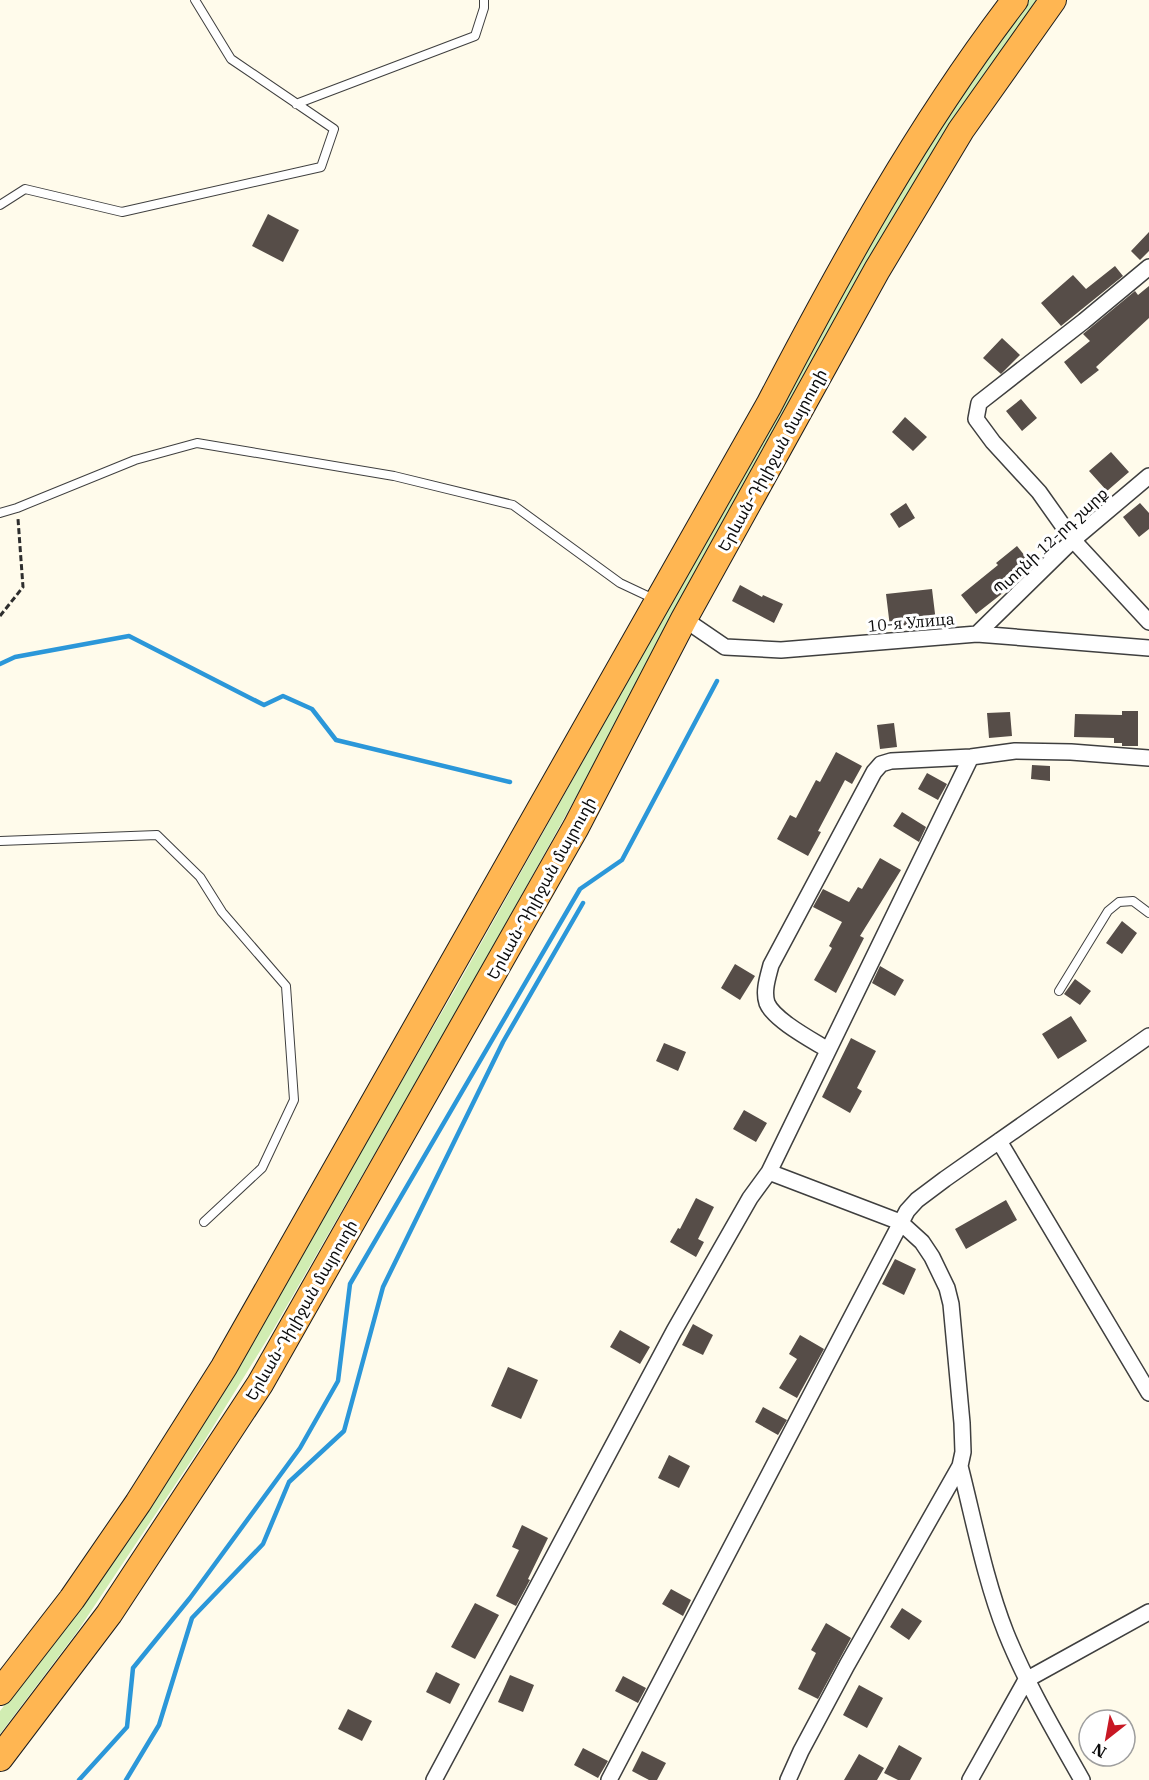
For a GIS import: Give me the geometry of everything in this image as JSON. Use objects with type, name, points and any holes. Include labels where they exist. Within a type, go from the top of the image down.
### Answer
[{"type":"highway","name":"Երևան-Դիլիջան մայրուղի","points":[[0,1692],[72,1599],[132,1513],[224,1367],[769,405],[824,300],[879,205],[977,50],[1015,0]]},
{"type":"highway","name":"Երևան-Դիլիջան մայրուղի","points":[[0,1758],[109,1614],[260,1384],[576,827],[684,619],[877,270],[961,130],[1053,0]]},
{"type":"street","points":[[1149,267],[979,403],[976,419],[993,442],[1039,492],[1073,540],[1149,622]]},
{"type":"street","name":"Պտղնի 12-րդ շարք","points":[[977,634],[1073,540],[1149,476]]},
{"type":"street","name":"10-я Улица","points":[[684,619],[725,647],[781,650],[977,634],[1149,648]]},
{"type":"street","points":[[828,1050],[774,1014],[767,1003],[765,990],[771,965],[874,772],[881,764],[891,761],[1015,751],[1071,752],[1149,758]]},
{"type":"street","points":[[434,1780],[674,1331],[739,1216],[769,1172],[971,756]]},
{"type":"street","points":[[609,1780],[900,1222],[917,1200],[1149,1036]]},
{"type":"street","points":[[999,1142],[1149,1393]]},
{"type":"street","points":[[769,1172],[900,1222],[922,1242],[947,1288],[951,1304],[963,1452],[960,1466],[847,1665],[788,1780]]},
{"type":"street","points":[[960,1466],[982,1555],[1005,1631],[1026,1680],[1082,1780]]},
{"type":"street","points":[[970,1780],[1026,1680],[1149,1612]]},
{"type":"lane","points":[[0,205],[26,189],[122,212],[321,167],[334,129],[231,59],[195,0]]},
{"type":"lane","points":[[296,104],[474,36],[484,8],[484,0]]},
{"type":"lane","points":[[0,513],[135,460],[196,442],[394,476],[513,505],[620,583],[658,601]]},
{"type":"lane","points":[[0,841],[157,835],[200,877],[222,912],[286,986],[294,1100],[261,1168],[204,1222]]},
{"type":"lane","points":[[1059,991],[1108,911],[1119,902],[1133,901],[1149,913]]},
{"type":"path","points":[[0,616],[22,587],[17,508]]},
{"type":"green space","points":[[1023,0],[1038,0],[959,113],[682,599],[466,995],[273,1330],[203,1443],[77,1632],[0,1734],[0,1711],[28,1674],[356,1160],[567,790],[903,181]]},
{"type":"building","points":[[268,214],[299,230],[283,262],[252,246]]},
{"type":"building","points":[[1149,232],[1149,251],[1140,260],[1131,251]]},
{"type":"building","points":[[1115,266],[1123,276],[1061,326],[1041,303],[1073,275],[1086,289]]},
{"type":"building","points":[[1149,286],[1149,318],[1096,367],[1099,370],[1081,384],[1064,362],[1090,341],[1083,334],[1135,291],[1138,295]]},
{"type":"building","points":[[1002,338],[1020,355],[1001,374],[983,358]]},
{"type":"building","points":[[1021,399],[1037,418],[1022,431],[1006,411]]},
{"type":"building","points":[[905,417],[927,437],[913,451],[892,432]]},
{"type":"building","points":[[1111,452],[1129,472],[1107,491],[1089,471]]},
{"type":"building","points":[[906,503],[915,518],[899,528],[890,514]]},
{"type":"building","points":[[1140,503],[1149,513],[1149,529],[1139,537],[1123,517]]},
{"type":"building","points":[[1017,546],[1033,566],[976,614],[961,595]]},
{"type":"building","points":[[740,585],[762,597],[763,595],[783,604],[774,623],[732,601]]},
{"type":"building","points":[[932,589],[936,622],[890,627],[886,594]]},
{"type":"building","points":[[1122,711],[1138,711],[1138,746],[1122,746],[1122,743],[1114,743],[1114,738],[1074,737],[1075,714],[1122,715]]},
{"type":"building","points":[[1010,712],[1012,736],[989,738],[987,713]]},
{"type":"building","points":[[894,723],[897,747],[880,749],[877,725]]},
{"type":"building","points":[[836,752],[862,766],[852,784],[845,780],[818,831],[821,832],[808,856],[777,839],[790,815],[796,818],[816,780],[820,782]]},
{"type":"building","points":[[1032,765],[1050,766],[1050,781],[1031,779]]},
{"type":"building","points":[[927,773],[947,784],[938,800],[918,789]]},
{"type":"building","points":[[902,812],[926,827],[919,842],[893,826]]},
{"type":"building","points":[[880,858],[901,870],[860,936],[864,938],[836,993],[814,980],[832,948],[829,946],[842,922],[813,907],[823,889],[849,902],[858,887],[862,889]]},
{"type":"building","points":[[1122,921],[1137,933],[1122,954],[1106,943]]},
{"type":"building","points":[[735,964],[755,976],[740,1000],[721,988]]},
{"type":"building","points":[[880,966],[904,980],[895,996],[872,983]]},
{"type":"building","points":[[1075,979],[1091,991],[1080,1005],[1064,994]]},
{"type":"building","points":[[1071,1016],[1087,1041],[1058,1059],[1042,1034]]},
{"type":"building","points":[[851,1038],[876,1051],[857,1088],[862,1091],[850,1113],[822,1097]]},
{"type":"building","points":[[664,1043],[686,1052],[678,1071],[656,1061]]},
{"type":"building","points":[[744,1110],[767,1123],[756,1142],[733,1129]]},
{"type":"building","points":[[696,1198],[714,1207],[698,1239],[704,1242],[696,1257],[670,1242],[678,1228],[680,1229]]},
{"type":"building","points":[[1006,1200],[1017,1220],[966,1249],[955,1229]]},
{"type":"building","points":[[895,1259],[916,1269],[904,1295],[882,1284]]},
{"type":"building","points":[[693,1324],[713,1335],[703,1355],[682,1345]]},
{"type":"building","points":[[620,1330],[650,1347],[640,1364],[610,1347]]},
{"type":"building","points":[[800,1335],[824,1349],[797,1398],[779,1388],[797,1359],[789,1354]]},
{"type":"building","points":[[508,1367],[538,1380],[521,1419],[491,1406]]},
{"type":"building","points":[[763,1407],[787,1420],[778,1435],[755,1422]]},
{"type":"building","points":[[669,1455],[690,1466],[679,1488],[658,1478]]},
{"type":"building","points":[[522,1525],[548,1538],[516,1606],[496,1596],[519,1550],[512,1547]]},
{"type":"building","points":[[671,1589],[691,1600],[683,1616],[662,1604]]},
{"type":"building","points":[[475,1603],[499,1615],[475,1659],[451,1647]]},
{"type":"building","points":[[902,1608],[922,1621],[909,1640],[890,1627]]},
{"type":"building","points":[[826,1623],[851,1638],[818,1699],[798,1689],[816,1653],[811,1650]]},
{"type":"building","points":[[436,1672],[460,1684],[450,1704],[426,1692]]},
{"type":"building","points":[[510,1675],[534,1685],[523,1712],[498,1702]]},
{"type":"building","points":[[623,1676],[646,1688],[638,1703],[615,1691]]},
{"type":"building","points":[[859,1685],[883,1698],[867,1728],[843,1715]]},
{"type":"building","points":[[348,1709],[372,1721],[362,1741],[338,1729]]},
{"type":"building","points":[[899,1745],[922,1758],[910,1780],[898,1780],[884,1773]]},
{"type":"building","points":[[583,1748],[608,1761],[598,1778],[574,1765]]},
{"type":"building","points":[[642,1751],[666,1763],[657,1780],[649,1780],[632,1771]]},
{"type":"building","points":[[859,1754],[884,1768],[877,1780],[844,1780]]},
{"type":"waterway","points":[[0,664],[15,657],[129,636],[264,705],[283,696],[312,709],[336,740],[510,782]]},
{"type":"waterway","points":[[79,1780],[127,1727],[133,1668],[190,1598],[300,1448],[338,1381],[350,1284],[580,889],[622,860],[717,681]]},
{"type":"waterway","points":[[126,1780],[159,1725],[192,1618],[263,1544],[289,1482],[344,1431],[383,1287],[503,1042],[583,903]]}]
